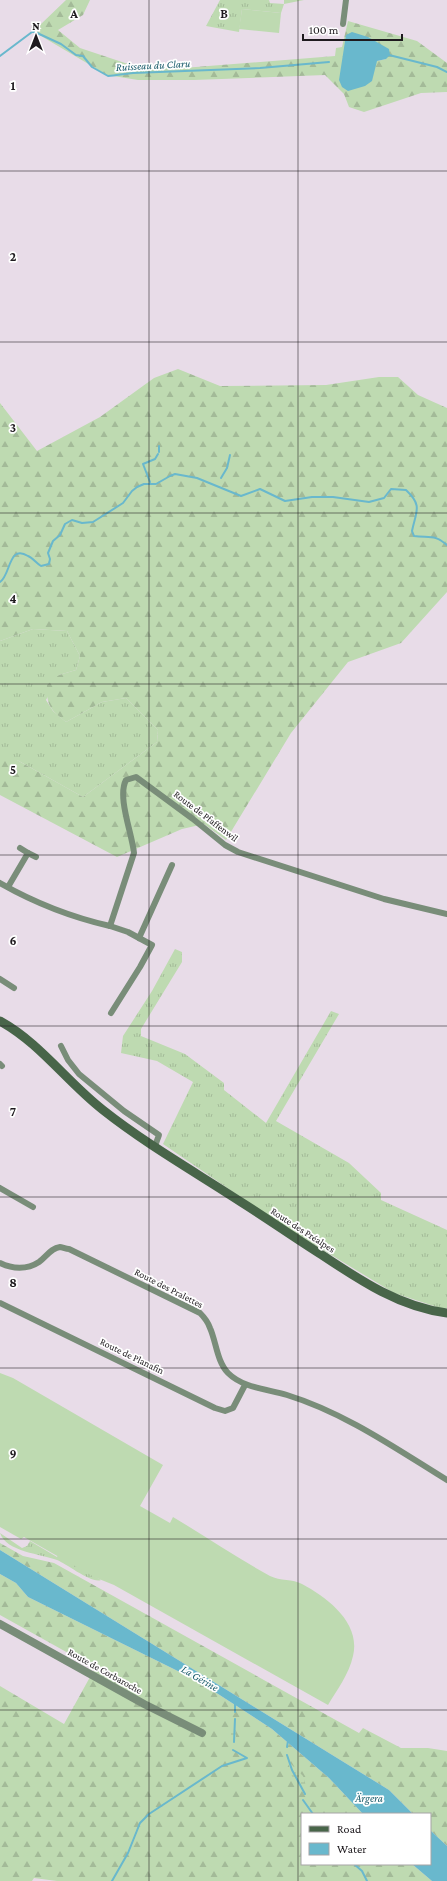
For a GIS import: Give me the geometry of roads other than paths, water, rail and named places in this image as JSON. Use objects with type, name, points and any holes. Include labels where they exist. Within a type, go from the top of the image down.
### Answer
[{"type":"main road","name":"Route des Préalpes","points":[[0,1020],[41,1051],[86,1096],[103,1110],[155,1146],[368,1285],[403,1302],[423,1309],[447,1313]]},
{"type":"street","points":[[343,24],[346,0]]},
{"type":"street","name":"Route de Pfaffenwil","points":[[110,926],[134,853],[133,841],[123,797],[124,784],[126,780],[131,777],[139,778],[225,845],[238,852],[384,899],[447,914]]},
{"type":"street","points":[[20,848],[36,857]]},
{"type":"street","points":[[8,887],[28,852]]},
{"type":"street","points":[[139,938],[172,865]]},
{"type":"street","points":[[0,883],[53,909],[74,917],[120,929],[152,945],[111,1013]]},
{"type":"street","points":[[0,979],[14,988]]},
{"type":"street","points":[[61,1046],[68,1060],[79,1074],[124,1111],[159,1135],[155,1146]]},
{"type":"street","points":[[0,1188],[33,1207]]},
{"type":"street","name":"Route des Pralettes","points":[[0,1263],[10,1268],[26,1268],[38,1262],[51,1251],[60,1247],[69,1249],[200,1313],[210,1326],[223,1366],[228,1373],[245,1385],[274,1391],[311,1402],[370,1432],[447,1480]]},
{"type":"street","name":"Route de Planafin","points":[[0,1302],[215,1408],[225,1411],[233,1408],[245,1385]]},
{"type":"street","name":"Route de Corbaroche","points":[[0,1624],[144,1704],[202,1733]]},
{"type":"water","points":[[352,32],[368,37],[389,49],[390,55],[386,59],[377,61],[372,81],[365,86],[348,91],[342,87],[339,80],[346,35]]},
{"type":"water","name":"Ärgera","points":[[0,1550],[389,1790],[412,1813],[362,1813],[329,1778],[272,1729],[198,1681],[28,1597],[16,1583],[0,1574]]},
{"type":"water","points":[[431,1831],[447,1846],[447,1881],[432,1881],[413,1865],[431,1865]]},
{"type":"waterway","name":"Ruisseau du Claru","points":[[0,56],[32,32],[35,32],[61,44],[76,55],[83,56],[92,67],[108,76],[133,73],[260,68],[329,62]]},
{"type":"waterway","name":"Ruisseau du Claru","points":[[389,55],[437,67],[447,72]]},
{"type":"waterway","points":[[159,446],[159,452]]},
{"type":"waterway","points":[[150,482],[143,464],[155,459],[158,454]]},
{"type":"waterway","points":[[221,478],[227,468],[230,455]]},
{"type":"waterway","points":[[0,582],[4,578],[13,557],[17,554],[22,553],[30,557],[41,566],[49,564],[50,559],[48,553],[53,541],[60,535],[65,524],[72,520],[82,523],[93,522],[123,503],[137,487],[144,484],[156,484],[175,474],[197,478],[241,496],[260,489],[285,501],[312,497],[333,497],[369,502],[384,498],[391,489],[406,490],[415,500],[417,509],[412,531],[414,536],[432,537],[439,539],[447,545]]},
{"type":"waterway","points":[[235,1703],[235,1712]]},
{"type":"waterway","points":[[234,1742],[235,1719]]},
{"type":"waterway","points":[[287,1747],[288,1741]]},
{"type":"waterway","points":[[112,1881],[128,1853],[140,1823],[149,1814],[222,1766],[247,1758],[233,1750]]},
{"type":"waterway","points":[[287,1755],[292,1770],[305,1794]]},
{"type":"waterway","points":[[303,1800],[312,1813]]},
{"type":"waterway","points":[[355,1865],[362,1871],[367,1881]]},
{"type":"water label","name":"La Gérine","points":[[200,1678]]}]
